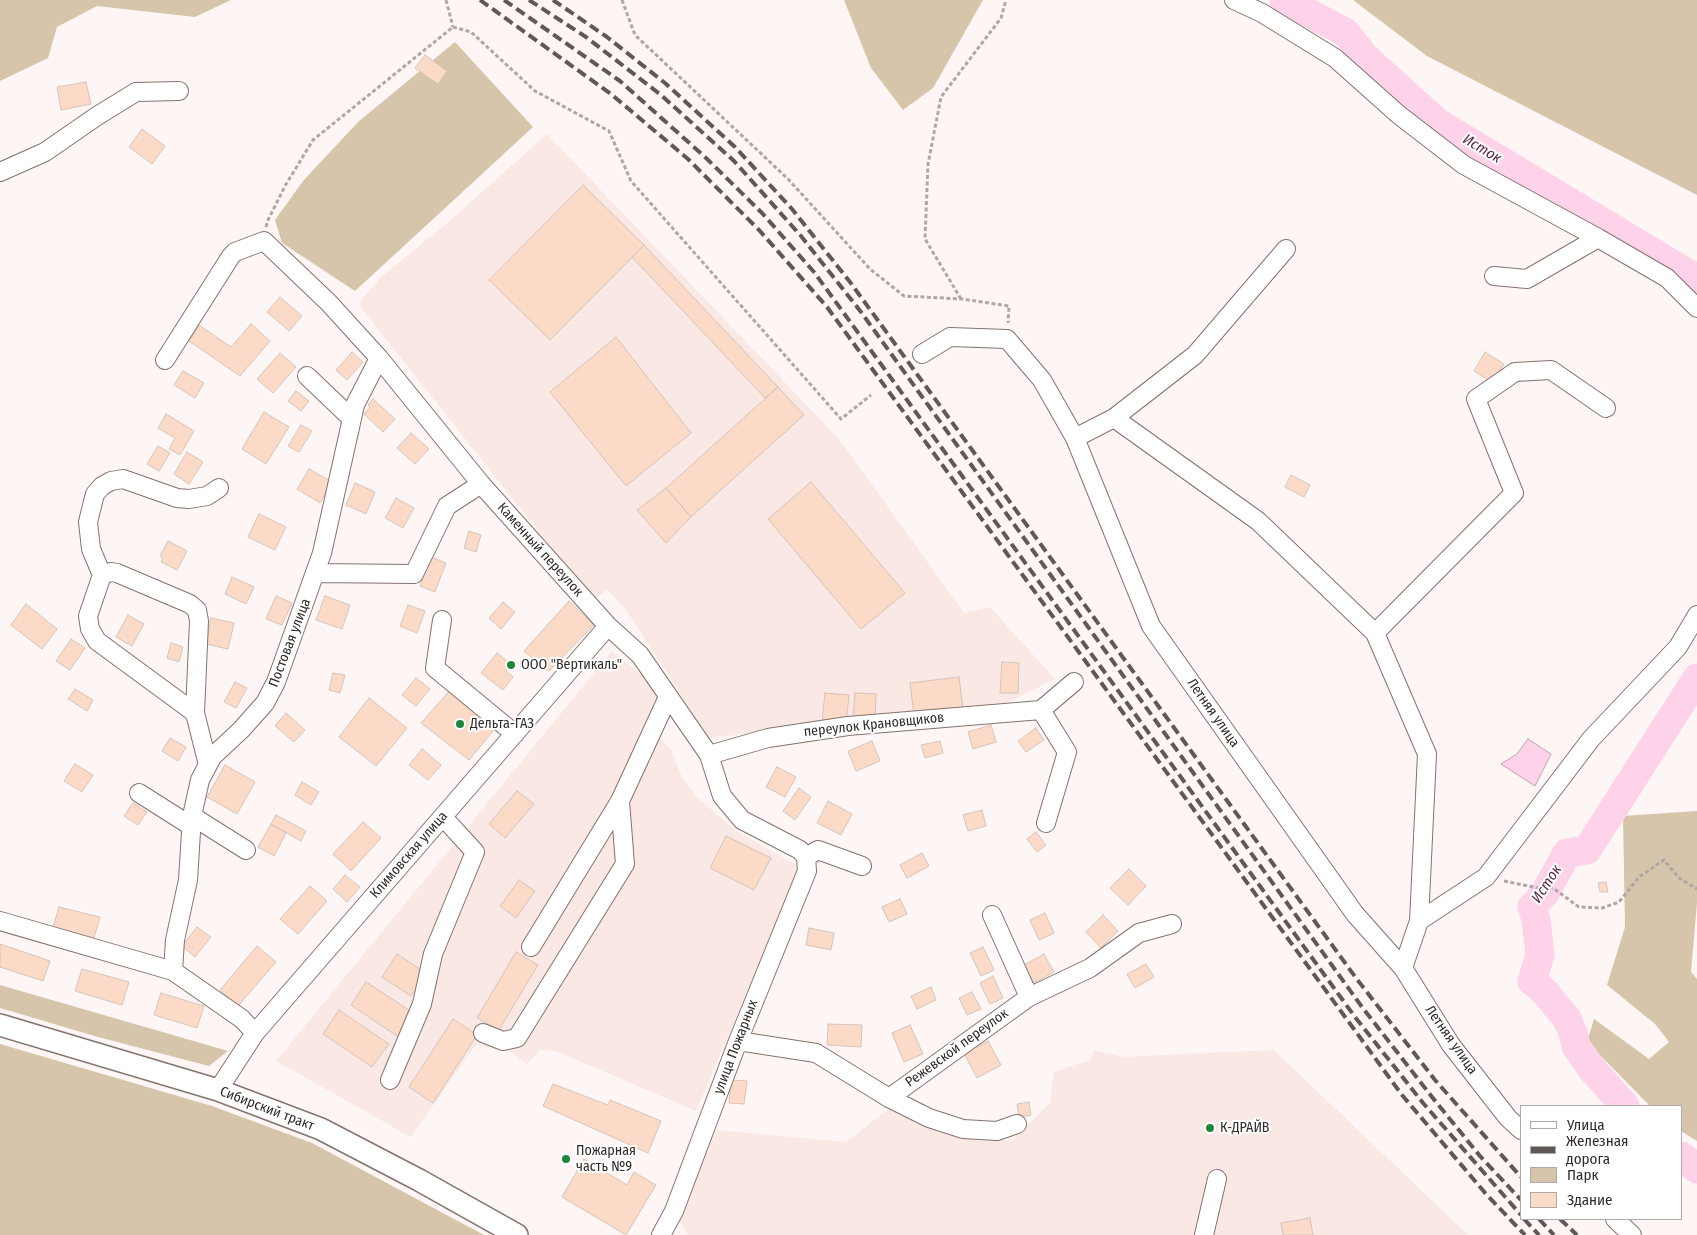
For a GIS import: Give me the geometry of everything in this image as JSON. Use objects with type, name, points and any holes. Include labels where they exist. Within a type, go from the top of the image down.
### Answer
[{"type":"main road","name":"Сибирский тракт","points":[[0,1025],[218,1090],[321,1129],[419,1180],[517,1235]]},
{"type":"street","points":[[1234,0],[1262,13],[1336,58],[1399,115],[1464,165],[1667,278],[1697,308]]},
{"type":"street","points":[[0,172],[45,152],[136,92],[178,91]]},
{"type":"street","points":[[1494,276],[1527,279],[1598,238]]},
{"type":"street","points":[[165,360],[231,256],[235,252],[264,241]]},
{"type":"street","name":"Каменный переулок","points":[[264,241],[329,302],[379,358],[481,484],[608,626],[640,655],[710,755],[722,796],[742,820],[800,850],[806,857]]},
{"type":"street","points":[[1076,438],[1114,418],[1195,355],[1286,249]]},
{"type":"street","points":[[922,354],[950,337],[1007,339]]},
{"type":"street","name":"Летняя улица","points":[[1007,339],[1042,380],[1076,438],[1151,626],[1355,914],[1403,968],[1451,1045],[1508,1118],[1520,1129]]},
{"type":"street","name":"Постовая улица","points":[[173,971],[176,940],[186,896],[192,821],[200,780],[208,764],[219,750],[241,730],[270,694],[316,573],[334,509],[351,418],[360,392],[379,358]]},
{"type":"street","points":[[1374,633],[1514,493],[1476,399],[1515,372],[1551,370],[1606,408]]},
{"type":"street","points":[[307,376],[351,418]]},
{"type":"street","points":[[1114,418],[1258,521],[1374,633],[1427,754],[1419,921],[1403,968]]},
{"type":"street","points":[[195,713],[97,641],[90,629],[88,616],[102,575],[91,549],[88,522],[95,494],[102,486],[111,481],[123,479],[177,498],[190,499],[207,496],[219,488]]},
{"type":"street","points":[[316,573],[414,574],[447,506],[481,484]]},
{"type":"street","points":[[102,575],[111,572],[117,574],[190,604],[196,610],[199,621],[195,713],[208,764]]},
{"type":"street","points":[[1419,921],[1486,877],[1591,738],[1678,648],[1697,615]]},
{"type":"street","points":[[442,620],[435,668],[514,734]]},
{"type":"street","name":"Климовская улица","points":[[218,1090],[255,1032],[608,626]]},
{"type":"street","points":[[1046,823],[1067,752],[1041,710],[1074,682]]},
{"type":"street","points":[[531,947],[620,801],[668,697]]},
{"type":"street","name":"переулок Крановщиков","points":[[710,755],[768,738],[848,726],[1041,710]]},
{"type":"street","points":[[140,793],[246,850]]},
{"type":"street","points":[[483,1032],[503,1041],[516,1038],[625,864],[620,801]]},
{"type":"street","points":[[390,1080],[422,1004],[433,954],[474,852],[443,817]]},
{"type":"street","points":[[806,857],[818,850],[862,866]]},
{"type":"street","name":"улица Пожарных","points":[[661,1235],[674,1211],[738,1042],[807,871],[806,857]]},
{"type":"street","points":[[992,915],[1029,997]]},
{"type":"street","points":[[0,921],[173,971],[242,1019],[255,1032]]},
{"type":"street","name":"Режевской переулок","points":[[889,1098],[1029,997],[1090,968],[1139,933],[1172,924]]},
{"type":"street","points":[[738,1042],[816,1053],[889,1098],[929,1118],[964,1129],[997,1131],[1017,1124]]},
{"type":"street","points":[[1204,1235],[1217,1179]]},
{"type":"street","points":[[1616,1220],[1632,1235]]},
{"type":"path","points":[[446,0],[453,27]]},
{"type":"path","points":[[622,0],[635,35],[788,179],[870,269],[904,296],[962,299],[1008,306],[1007,339]]},
{"type":"path","points":[[962,299],[925,239],[928,164],[941,97],[1001,18],[1006,0]]},
{"type":"path","points":[[264,241],[268,220],[313,140],[453,27]]},
{"type":"path","points":[[453,27],[471,32],[535,91],[609,131],[632,181],[841,418],[871,396]]},
{"type":"path","points":[[1486,877],[1538,888],[1553,888],[1579,907],[1602,908],[1619,902],[1639,877],[1664,860],[1679,878],[1697,889]]},
{"type":"shaded area","points":[[547,134],[840,440],[964,613],[990,607],[1055,679],[1001,706],[709,738],[626,610],[607,589],[594,601],[358,304],[381,277],[446,224]]},
{"type":"shaded area","points":[[612,651],[657,687],[667,708],[658,736],[671,750],[682,777],[697,797],[736,831],[800,867],[696,1111],[556,1051],[540,1050],[527,1064],[511,1052],[485,1047],[481,1043],[473,1048],[411,1137],[276,1061]]},
{"type":"shaded area","points":[[1528,739],[1551,754],[1535,786],[1501,764],[1517,754]]},
{"type":"shaded area","points":[[1094,1050],[1124,1057],[1274,1050],[1468,1235],[688,1235],[679,1220],[716,1130],[846,1142],[890,1108],[959,1134],[1012,1141],[1050,1103],[1054,1072],[1090,1060]]},
{"type":"green space","points":[[0,0],[231,0],[195,17],[97,6],[57,27],[48,58],[0,81]]},
{"type":"green space","points":[[844,0],[983,0],[933,88],[903,110],[871,68]]},
{"type":"green space","points":[[1353,0],[1697,0],[1697,195],[1427,56]]},
{"type":"green space","points":[[455,42],[533,127],[355,291],[282,243],[275,220],[303,181],[358,122]]},
{"type":"green space","points":[[1697,811],[1697,903],[1691,972],[1697,979],[1697,1141],[1682,1132],[1682,1105],[1649,1105],[1587,1042],[1594,1019],[1649,1059],[1669,1042],[1655,1024],[1607,985],[1625,927],[1623,816]]},
{"type":"green space","points":[[0,985],[228,1051],[209,1066],[98,1037],[0,1008]]},
{"type":"green space","points":[[0,1044],[212,1106],[312,1143],[484,1235],[0,1235]]},
{"type":"building","points":[[425,55],[447,71],[438,84],[415,68]]},
{"type":"building","points":[[86,82],[91,104],[61,110],[57,87]]},
{"type":"building","points":[[142,129],[165,146],[152,164],[129,147]]},
{"type":"building","points":[[583,185],[644,245],[550,340],[489,280]]},
{"type":"building","points":[[644,245],[778,387],[765,398],[632,257]]},
{"type":"building","points":[[280,297],[302,316],[289,331],[267,312]]},
{"type":"building","points":[[251,324],[270,341],[240,376],[189,341],[199,325],[231,347]]},
{"type":"building","points":[[616,337],[691,433],[626,486],[550,392]]},
{"type":"building","points":[[352,352],[363,362],[347,380],[336,370]]},
{"type":"building","points":[[1485,352],[1504,364],[1493,383],[1474,371]]},
{"type":"building","points":[[280,353],[296,367],[273,393],[257,379]]},
{"type":"building","points":[[183,371],[204,383],[195,398],[174,385]]},
{"type":"building","points":[[778,387],[804,415],[691,517],[666,488]]},
{"type":"building","points":[[296,391],[309,401],[301,411],[288,401]]},
{"type":"building","points":[[373,399],[395,419],[383,432],[364,414],[370,407],[368,405]]},
{"type":"building","points":[[264,412],[289,427],[266,464],[242,449]]},
{"type":"building","points":[[166,414],[194,431],[180,455],[169,449],[175,438],[158,428]]},
{"type":"building","points":[[301,425],[312,431],[299,452],[288,446]]},
{"type":"building","points":[[411,433],[429,449],[415,464],[397,448]]},
{"type":"building","points":[[158,446],[170,453],[159,471],[147,464]]},
{"type":"building","points":[[187,452],[203,462],[189,484],[174,474]]},
{"type":"building","points":[[309,469],[332,482],[320,503],[297,489]]},
{"type":"building","points":[[1291,475],[1310,485],[1304,497],[1285,487]]},
{"type":"building","points":[[811,482],[905,593],[861,629],[768,519]]},
{"type":"building","points":[[355,483],[375,492],[366,514],[346,505]]},
{"type":"building","points":[[666,488],[691,517],[666,543],[637,510]]},
{"type":"building","points":[[396,498],[414,508],[403,528],[385,518]]},
{"type":"building","points":[[259,514],[286,527],[275,550],[248,537]]},
{"type":"building","points":[[469,531],[481,535],[476,552],[464,548]]},
{"type":"building","points":[[168,541],[187,551],[177,570],[161,562],[163,558],[160,556]]},
{"type":"building","points":[[431,557],[446,563],[435,592],[420,586]]},
{"type":"building","points":[[232,577],[254,587],[246,604],[225,594]]},
{"type":"building","points":[[276,596],[292,603],[282,625],[266,619]]},
{"type":"building","points":[[325,596],[350,605],[342,629],[316,620]]},
{"type":"building","points":[[569,601],[594,625],[549,671],[524,651]]},
{"type":"building","points":[[503,602],[515,612],[501,629],[489,618]]},
{"type":"building","points":[[26,604],[57,629],[42,649],[11,625]]},
{"type":"building","points":[[408,605],[425,611],[417,633],[400,626]]},
{"type":"building","points":[[128,615],[144,624],[132,646],[116,637]]},
{"type":"building","points":[[211,618],[234,623],[228,649],[206,644]]},
{"type":"building","points":[[71,639],[85,648],[70,670],[56,661]]},
{"type":"building","points":[[171,643],[183,647],[179,662],[167,658]]},
{"type":"building","points":[[497,653],[512,665],[506,671],[513,677],[503,690],[481,673]]},
{"type":"building","points":[[1002,662],[1019,663],[1018,693],[1000,693]]},
{"type":"building","points":[[333,673],[345,675],[340,693],[329,690]]},
{"type":"building","points":[[959,677],[963,709],[914,715],[910,683]]},
{"type":"building","points":[[416,678],[430,689],[416,706],[402,695]]},
{"type":"building","points":[[235,682],[247,688],[236,708],[224,702]]},
{"type":"building","name":"Дельта-ГАЗ","points":[[452,688],[498,725],[469,760],[421,723]]},
{"type":"building","points":[[75,689],[93,700],[87,711],[68,699]]},
{"type":"building","points":[[825,693],[849,695],[846,725],[822,723]]},
{"type":"building","points":[[855,693],[876,694],[875,719],[853,718]]},
{"type":"building","points":[[369,698],[407,728],[376,766],[339,737]]},
{"type":"building","points":[[286,713],[305,730],[294,742],[275,726]]},
{"type":"building","points":[[991,725],[996,742],[973,749],[968,732]]},
{"type":"building","points":[[1036,728],[1044,740],[1026,752],[1018,741]]},
{"type":"building","points":[[170,738],[186,747],[178,761],[162,751]]},
{"type":"building","points":[[872,741],[880,761],[856,771],[848,751]]},
{"type":"building","points":[[940,741],[943,753],[925,758],[921,745]]},
{"type":"building","points":[[422,749],[441,765],[428,780],[409,765]]},
{"type":"building","points":[[75,764],[93,775],[82,792],[64,781]]},
{"type":"building","points":[[225,765],[255,782],[237,814],[207,797]]},
{"type":"building","points":[[777,767],[796,777],[785,797],[766,787]]},
{"type":"building","points":[[302,782],[319,792],[311,805],[295,795]]},
{"type":"building","points":[[799,788],[811,797],[795,820],[783,811]]},
{"type":"building","points":[[517,791],[534,804],[505,838],[489,824]]},
{"type":"building","points":[[828,801],[852,814],[841,835],[817,823]]},
{"type":"building","points":[[133,803],[147,812],[138,825],[124,816]]},
{"type":"building","points":[[982,810],[986,826],[968,831],[963,815]]},
{"type":"building","points":[[276,815],[306,831],[301,841],[271,824]]},
{"type":"building","points":[[363,822],[381,838],[351,871],[333,854]]},
{"type":"building","points":[[271,824],[286,833],[274,856],[258,847]]},
{"type":"building","points":[[1036,832],[1046,845],[1037,852],[1027,839]]},
{"type":"building","points":[[726,836],[771,858],[754,890],[710,868]]},
{"type":"building","points":[[922,853],[929,866],[907,878],[900,865]]},
{"type":"building","points":[[1129,869],[1146,886],[1128,905],[1110,888]]},
{"type":"building","points":[[345,875],[360,887],[347,902],[333,889]]},
{"type":"building","points":[[519,880],[535,891],[516,918],[500,906]]},
{"type":"building","points":[[1606,882],[1608,892],[1600,892],[1598,883]]},
{"type":"building","points":[[310,886],[327,901],[298,934],[280,919]]},
{"type":"building","points":[[900,899],[907,914],[889,922],[882,907]]},
{"type":"building","points":[[59,907],[100,917],[94,938],[53,927]]},
{"type":"building","points":[[1045,913],[1054,933],[1039,940],[1030,920]]},
{"type":"building","points":[[1103,915],[1118,931],[1101,948],[1086,932]]},
{"type":"building","points":[[197,927],[211,937],[195,957],[182,946]]},
{"type":"building","points":[[809,928],[834,933],[831,950],[806,945]]},
{"type":"building","points":[[0,944],[50,961],[43,981],[0,967]]},
{"type":"building","points":[[257,946],[276,962],[238,1006],[220,990]]},
{"type":"building","points":[[983,947],[994,970],[981,976],[970,953]]},
{"type":"building","points":[[516,952],[538,965],[499,1030],[477,1018]]},
{"type":"building","points":[[397,954],[426,973],[411,996],[382,977]]},
{"type":"building","points":[[1044,954],[1054,972],[1034,983],[1024,965]]},
{"type":"building","points":[[1146,964],[1154,977],[1135,988],[1127,974]]},
{"type":"building","points":[[82,969],[129,982],[122,1005],[75,991]]},
{"type":"building","points":[[993,976],[1003,998],[990,1004],[980,983]]},
{"type":"building","points":[[366,982],[415,1014],[400,1038],[351,1005]]},
{"type":"building","points":[[931,987],[936,1000],[917,1009],[911,996]]},
{"type":"building","points":[[972,992],[981,1009],[967,1015],[959,998]]},
{"type":"building","points":[[161,993],[204,1006],[197,1028],[154,1015]]},
{"type":"building","points":[[339,1010],[389,1044],[372,1067],[323,1034]]},
{"type":"building","points":[[453,1019],[477,1035],[433,1103],[409,1087]]},
{"type":"building","points":[[828,1024],[862,1025],[861,1047],[827,1045]]},
{"type":"building","points":[[910,1025],[923,1054],[904,1062],[892,1033]]},
{"type":"building","points":[[988,1041],[1001,1065],[977,1078],[964,1053]]},
{"type":"building","points":[[731,1080],[747,1081],[744,1104],[729,1103]]},
{"type":"building","points":[[553,1084],[608,1105],[610,1100],[661,1121],[648,1153],[543,1106]]},
{"type":"building","points":[[1029,1102],[1031,1115],[1019,1117],[1017,1104]]},
{"type":"building","points":[[584,1159],[627,1185],[634,1172],[656,1185],[626,1235],[562,1197]]},
{"type":"building","points":[[1310,1218],[1313,1235],[1283,1235],[1281,1223]]},
{"type":"waterway","name":"Исток","points":[[1284,0],[1345,32],[1365,57],[1438,123],[1697,279]]},
{"type":"waterway","name":"Исток","points":[[1624,1105],[1592,1069],[1576,1046],[1567,1019],[1545,992],[1532,981],[1540,955],[1536,919],[1532,907],[1545,893],[1567,853],[1587,850],[1697,678]]},
{"type":"waterway","name":"Исток","points":[[1682,1157],[1697,1169]]},
{"type":"railway","points":[[480,0],[611,94],[688,159],[759,230],[827,307],[1402,1095],[1486,1194],[1525,1235]]},
{"type":"railway","points":[[504,0],[620,81],[705,157],[762,213],[814,272],[1355,1017],[1423,1103],[1520,1214]]},
{"type":"railway","points":[[529,0],[586,37],[661,95],[734,161],[801,236],[861,312],[1362,1007],[1480,1156],[1520,1199]]},
{"type":"railway","points":[[553,0],[607,37],[665,83],[735,147],[792,209],[850,282],[1356,978],[1435,1080],[1520,1176]]},
{"type":"railway","points":[[1525,1220],[1539,1235]]},
{"type":"railway","points":[[1540,1220],[1554,1235]]},
{"type":"railway","points":[[1561,1220],[1577,1235]]},
{"type":"place","name":"ООО \"Вертикаль\"","points":[[511,665]]},
{"type":"place","name":"Дельта-ГАЗ","points":[[460,724]]},
{"type":"place","name":"К-ДРАЙВ","points":[[1210,1128]]},
{"type":"place","name":"Пожарная часть №9","points":[[566,1159]]}]
